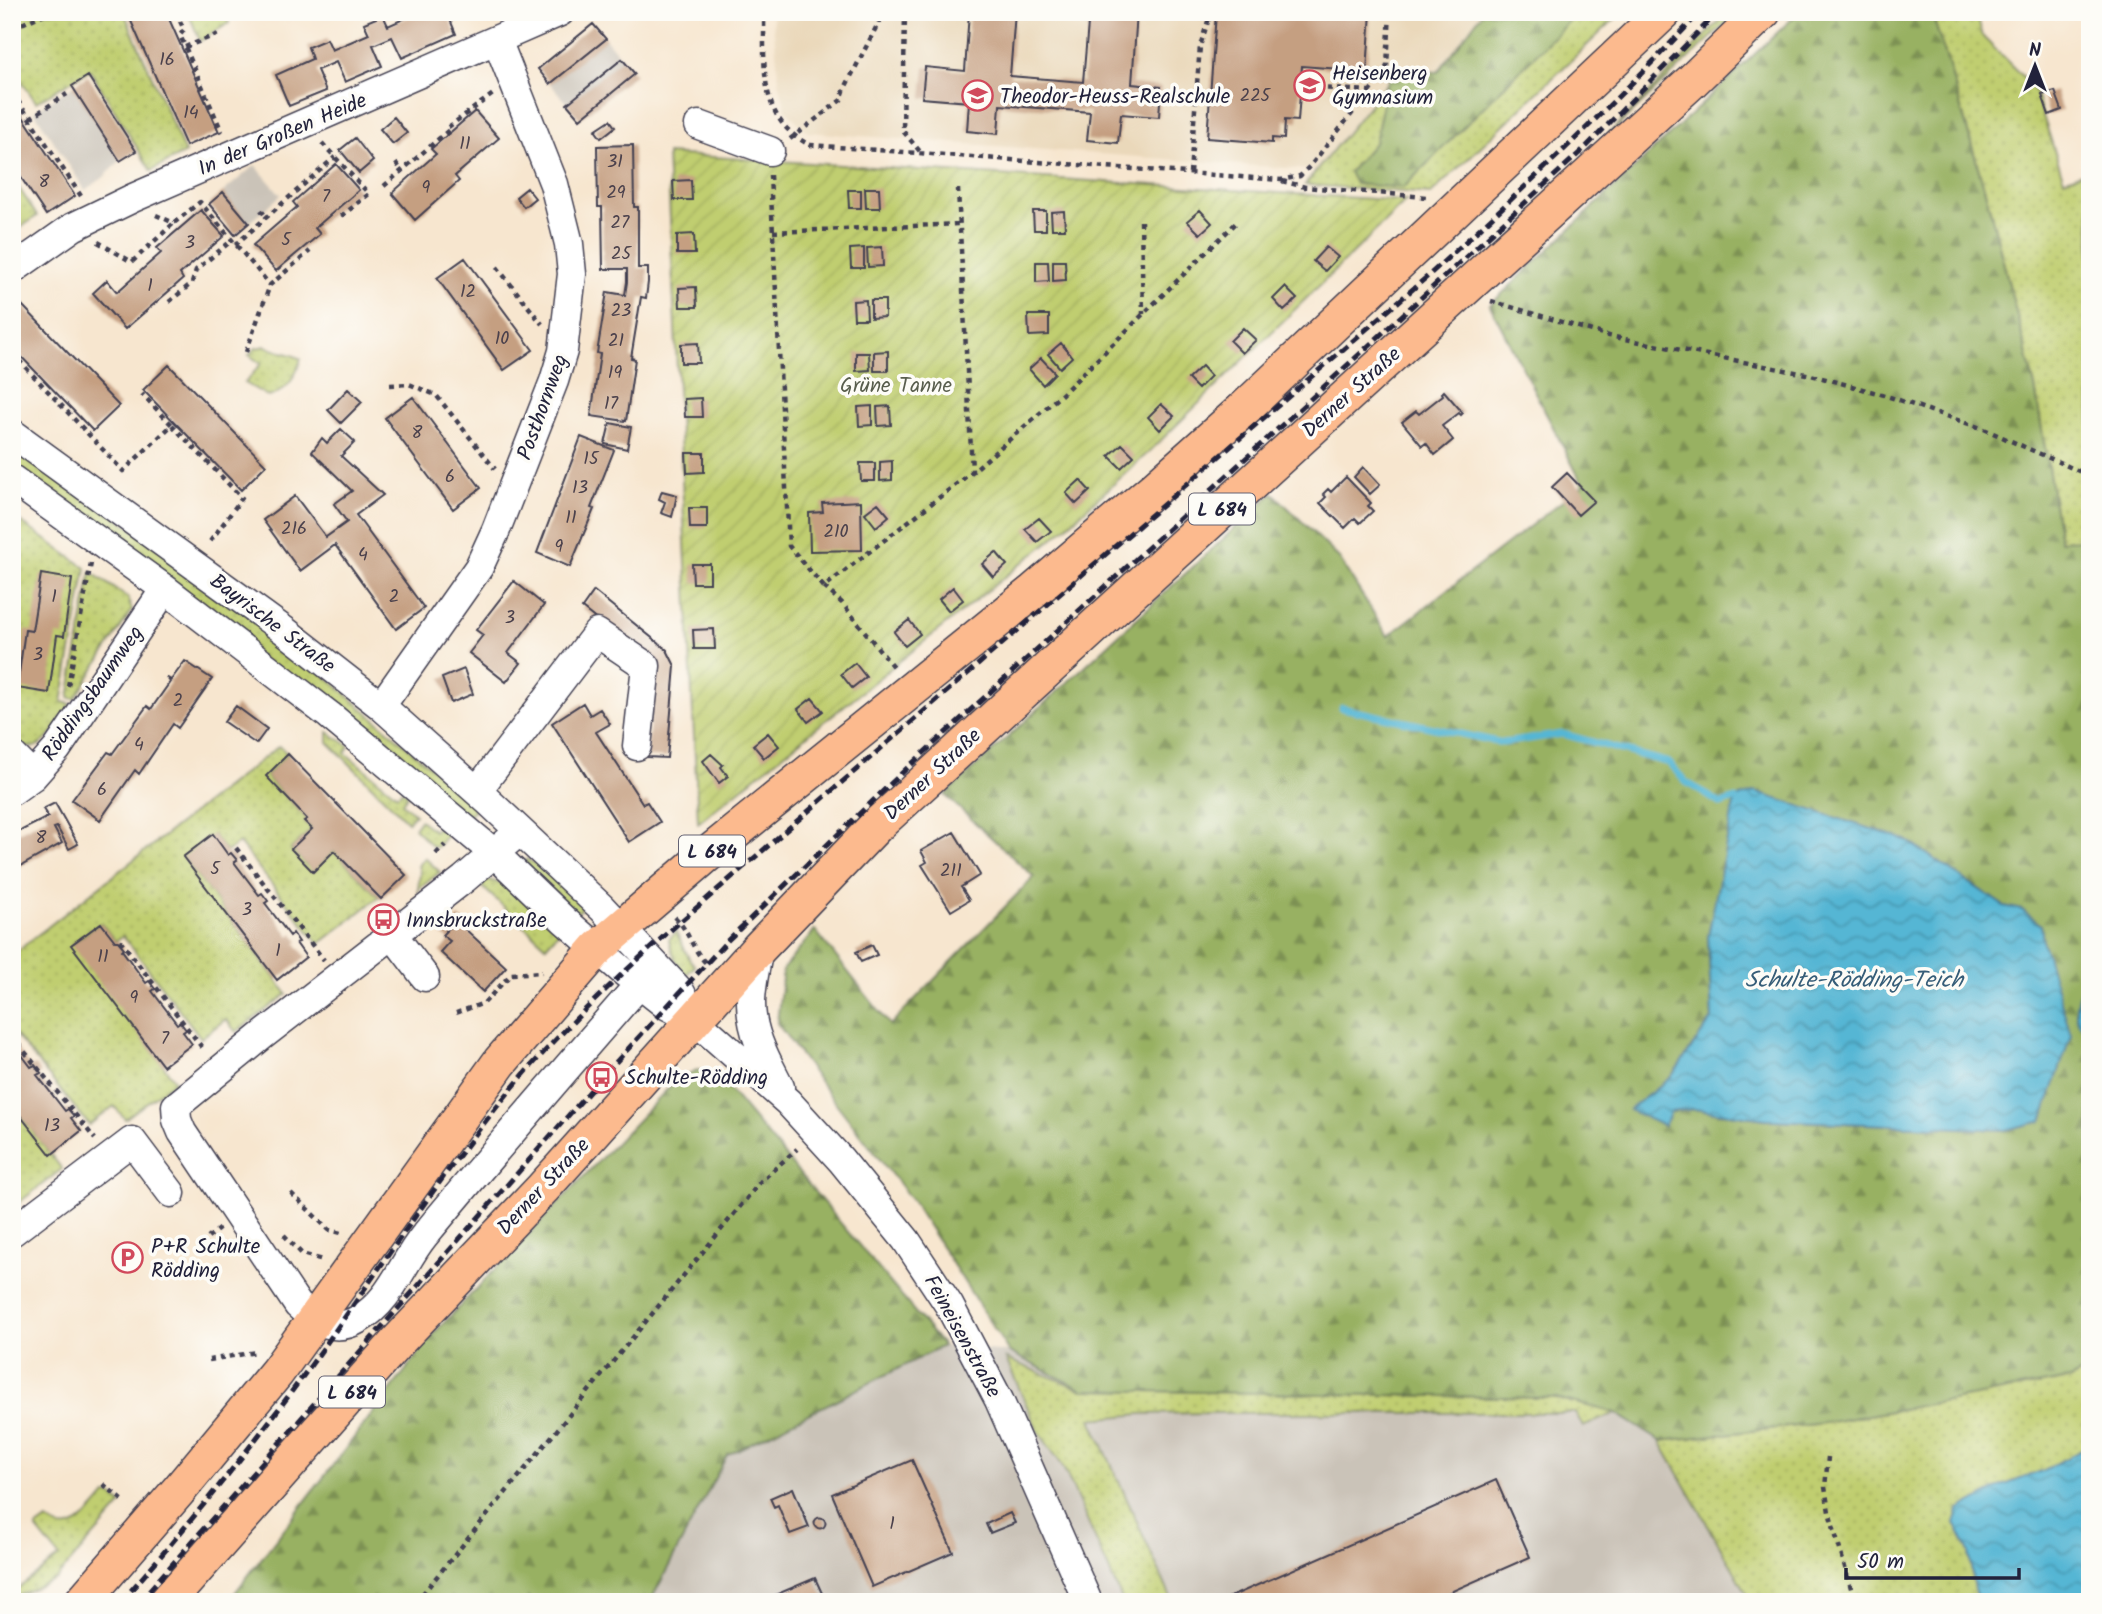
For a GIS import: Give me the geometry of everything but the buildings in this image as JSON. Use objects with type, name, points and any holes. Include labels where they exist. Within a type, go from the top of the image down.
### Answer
[{"type":"main road","name":"L 684","points":[[82,1602],[277,1372],[500,1062],[609,938],[703,858],[1034,591],[1155,488],[1257,396],[1664,12]]},
{"type":"main road","name":"Derner Straße","points":[[167,1602],[389,1351],[876,826],[1691,82],[1763,12]]},
{"type":"street","name":"In der Großen Heide","points":[[12,270],[84,222],[133,198],[560,12]]},
{"type":"street","name":"Posthornweg","points":[[381,706],[479,567],[554,381],[563,351],[572,274],[569,244],[554,184],[497,40]]},
{"type":"street","points":[[699,125],[781,144]]},
{"type":"street","name":"Bayrische Straße","points":[[12,433],[285,631],[381,706],[520,831],[609,938],[647,975],[680,991],[695,1020]]},
{"type":"street","name":"Bayrische Straße","points":[[12,479],[165,589],[329,715],[494,853],[564,920],[609,938]]},
{"type":"street","name":"Röddingsbaumweg","points":[[23,783],[57,749],[165,589]]},
{"type":"street","points":[[477,791],[597,633],[646,666],[637,746]]},
{"type":"street","points":[[12,755],[23,783]]},
{"type":"street","points":[[520,831],[177,1106],[177,1120],[182,1132],[291,1295],[314,1320],[340,1325],[357,1321],[384,1298],[421,1240],[647,975]]},
{"type":"street","points":[[393,935],[425,977]]},
{"type":"street","name":"Feineisenstraße","points":[[760,948],[751,1004],[754,1026],[764,1055],[788,1102]]},
{"type":"street","name":"Feineisenstraße","points":[[695,1020],[788,1102],[906,1240],[949,1305],[999,1400],[1088,1602]]},
{"type":"street","points":[[12,1232],[132,1141],[171,1194]]},
{"type":"path","points":[[12,24],[24,23],[49,12]]},
{"type":"path","points":[[176,12],[184,30],[180,35],[232,156]]},
{"type":"path","points":[[764,12],[768,96],[779,120],[781,144],[774,232],[789,546],[824,587],[842,603],[899,674]]},
{"type":"path","points":[[781,144],[841,100],[884,12]]},
{"type":"path","points":[[905,12],[903,131],[922,154]]},
{"type":"path","points":[[1191,173],[1200,46],[1211,12]]},
{"type":"path","points":[[1281,180],[1300,176],[1311,165],[1382,76],[1387,65],[1390,12]]},
{"type":"path","points":[[185,47],[221,33]]},
{"type":"path","points":[[384,187],[449,130],[447,128],[513,80]]},
{"type":"path","points":[[1317,88],[1370,91]]},
{"type":"path","points":[[12,92],[30,118],[84,222],[132,262],[200,202],[270,285]]},
{"type":"path","points":[[30,118],[67,94]]},
{"type":"path","points":[[304,125],[369,194],[344,215],[340,210]]},
{"type":"path","points":[[781,144],[1281,180],[1305,187],[1430,198]]},
{"type":"path","points":[[169,302],[192,283],[197,270],[267,218],[335,157]]},
{"type":"path","points":[[396,163],[402,171]]},
{"type":"path","points":[[958,189],[972,472]]},
{"type":"path","points":[[133,198],[147,211],[174,223]]},
{"type":"path","points":[[261,210],[267,218]]},
{"type":"path","points":[[1141,221],[1143,315]]},
{"type":"path","points":[[824,587],[972,472],[1062,394],[1238,221]]},
{"type":"path","points":[[774,232],[960,223]]},
{"type":"path","points":[[246,352],[270,285],[310,251]]},
{"type":"path","points":[[497,267],[563,351]]},
{"type":"path","points":[[1487,300],[1609,336],[1811,375],[1881,394],[1984,429],[2090,476]]},
{"type":"path","points":[[12,353],[124,471]]},
{"type":"path","points":[[390,385],[409,384],[436,395],[511,489]]},
{"type":"path","points":[[142,394],[242,498],[209,543]]},
{"type":"path","points":[[118,476],[172,425]]},
{"type":"path","points":[[86,705],[65,700],[95,539]]},
{"type":"path","points":[[236,848],[338,977]]},
{"type":"path","points":[[676,918],[684,926],[702,959]]},
{"type":"path","points":[[120,940],[219,1070]]},
{"type":"path","points":[[456,1013],[484,1003],[511,974],[546,971]]},
{"type":"path","points":[[12,1036],[110,1158]]},
{"type":"path","points":[[416,1602],[752,1192],[816,1132]]},
{"type":"path","points":[[291,1193],[329,1230],[342,1233]]},
{"type":"path","points":[[282,1233],[302,1254],[326,1260]]},
{"type":"path","points":[[209,1360],[260,1351]]},
{"type":"path","points":[[1828,1457],[1825,1487],[1829,1512],[1855,1602]]},
{"type":"path","points":[[103,1484],[126,1503]]},
{"type":"shaded area","points":[[772,12],[1524,12],[1350,173],[807,132],[786,110],[779,81]]},
{"type":"shaded area","points":[[593,24],[635,74],[580,119],[538,69]]},
{"type":"shaded area","points":[[88,76],[136,151],[85,190],[34,111]]},
{"type":"shaded area","points":[[255,165],[281,195],[235,235],[209,204]]},
{"type":"shaded area","points":[[943,1346],[1009,1352],[1083,1390],[1556,1398],[1616,1413],[1660,1441],[1752,1602],[650,1602],[727,1455]]},
{"type":"green space","points":[[12,12],[124,12],[185,153],[151,171],[90,70],[36,102],[12,68]]},
{"type":"green space","points":[[188,12],[225,12],[229,23],[200,41]]},
{"type":"green space","points":[[1483,12],[1578,12],[1403,188],[1355,184],[1349,172],[1375,142],[1392,69],[1438,72]]},
{"type":"green space","points":[[1578,12],[1622,12],[1431,194],[1305,185],[1387,83],[1375,142],[1403,188]]},
{"type":"green space","points":[[1728,12],[1738,12],[1598,145],[1720,21]]},
{"type":"green space","points":[[1799,12],[1931,12],[1987,198],[2035,387],[2060,541],[2090,539],[2090,962],[2086,962],[2090,965],[2090,1369],[2070,1379],[1824,1423],[1660,1441],[1616,1413],[1556,1398],[1083,1390],[1009,1352],[913,1202],[777,1023],[783,969],[815,930],[890,1025],[1034,877],[945,795],[1273,493],[1338,557],[1388,636],[1583,485],[1490,305]],"holes":[[[1906,840],[2004,906],[2022,910],[2041,925],[2043,942],[2006,1130],[1773,1120],[1694,1109],[1671,1112],[1630,1110],[1671,1077],[1712,1019],[1708,936]]]},
{"type":"green space","points":[[1931,12],[1976,12],[1983,37],[2034,88],[2064,180],[2090,170],[2090,539],[2060,541],[2035,387],[1987,198]]},
{"type":"green space","name":"Grüne Tanne","points":[[667,154],[1406,201],[1150,451],[1063,530],[698,823]]},
{"type":"green space","points":[[12,177],[37,216],[16,231],[12,227]]},
{"type":"green space","points":[[266,346],[301,359],[290,382],[269,397],[245,383],[261,364],[249,355],[256,348]]},
{"type":"green space","points":[[12,441],[273,631],[477,807],[467,816],[12,469]]},
{"type":"green space","points":[[12,516],[86,568],[62,702],[71,704],[47,739],[31,748],[12,739]]},
{"type":"green space","points":[[91,572],[128,598],[132,610],[75,699],[69,698]]},
{"type":"green space","points":[[328,732],[349,746],[345,753],[397,795],[402,790],[408,794],[402,803],[415,814],[408,822],[328,742]]},
{"type":"green space","points":[[279,746],[288,754],[266,776],[307,819],[305,822],[312,829],[291,849],[313,871],[334,851],[379,897],[319,944],[239,843],[226,852],[213,835],[184,858],[287,994],[236,1032],[226,1019],[201,1038],[123,936],[115,941],[101,923],[72,944],[175,1081],[125,1119],[114,1106],[89,1125],[12,1031],[12,955]]},
{"type":"green space","points":[[420,820],[434,831],[442,822],[451,830],[437,847],[433,847],[414,828]]},
{"type":"green space","points":[[425,858],[440,872],[418,890],[418,865]]},
{"type":"green space","points":[[527,859],[541,867],[584,906],[576,914],[524,863]]},
{"type":"green space","points":[[487,880],[511,885],[560,930],[546,946],[478,883]]},
{"type":"green space","points":[[676,932],[695,966],[686,975],[677,963],[670,944],[669,939]]},
{"type":"green space","points":[[697,1070],[718,1076],[943,1346],[727,1455],[650,1602],[228,1602],[435,1332],[677,1079]]},
{"type":"green space","points":[[12,1105],[62,1169],[12,1208],[12,1185],[17,1182],[12,1176]]},
{"type":"green space","points":[[1006,1359],[1083,1390],[1556,1398],[1616,1413],[1583,1427],[1575,1413],[1219,1413],[1141,1414],[1091,1419],[1173,1602],[1123,1602],[1062,1465],[1038,1431]]},
{"type":"green space","points":[[2090,1370],[2090,1449],[2085,1449],[1955,1523],[1969,1552],[1974,1589],[1979,1602],[1752,1602],[1660,1441],[1824,1423],[2070,1379]]},
{"type":"green space","points":[[106,1495],[111,1495],[122,1504],[56,1579],[12,1598],[12,1593],[59,1557],[36,1528],[47,1520],[56,1526],[72,1526],[87,1516]]},
{"type":"water","name":"Schulte-Rödding-Teich","points":[[1755,792],[1906,840],[2004,906],[2022,910],[2041,925],[2043,942],[2071,1035],[2042,1121],[2006,1130],[1773,1120],[1694,1109],[1671,1112],[1664,1126],[1629,1110],[1671,1077],[1712,1019],[1708,936],[1735,799]]},
{"type":"water","points":[[2090,977],[2090,1029],[2086,1030],[2077,1019],[2076,1004],[2081,989]]},
{"type":"water","points":[[2085,1448],[2090,1449],[2090,1602],[1979,1602],[1974,1590],[1969,1552],[1955,1523],[1959,1510],[2002,1486],[2044,1470]]},
{"type":"waterway","points":[[1342,708],[1503,743],[1563,734],[1669,763],[1686,782],[1721,804],[1735,799]]},
{"type":"railway","points":[[121,1602],[179,1535],[262,1431],[500,1103],[581,1014],[680,922],[1428,276],[1601,114],[1700,12]]},
{"type":"railway","points":[[139,1602],[605,1074],[728,940],[905,770],[1587,146],[1718,12]]},
{"type":"place","name":"Heisenberg Gymnasium","points":[[1309,85]]},
{"type":"place","name":"Theodor-Heuss-Realschule","points":[[977,96]]},
{"type":"place","name":"Innsbruckstraße","points":[[383,920]]},
{"type":"place","name":"Schulte-Rödding","points":[[602,1077]]},
{"type":"place","name":"P+R Schulte Rödding","points":[[128,1258]]}]
